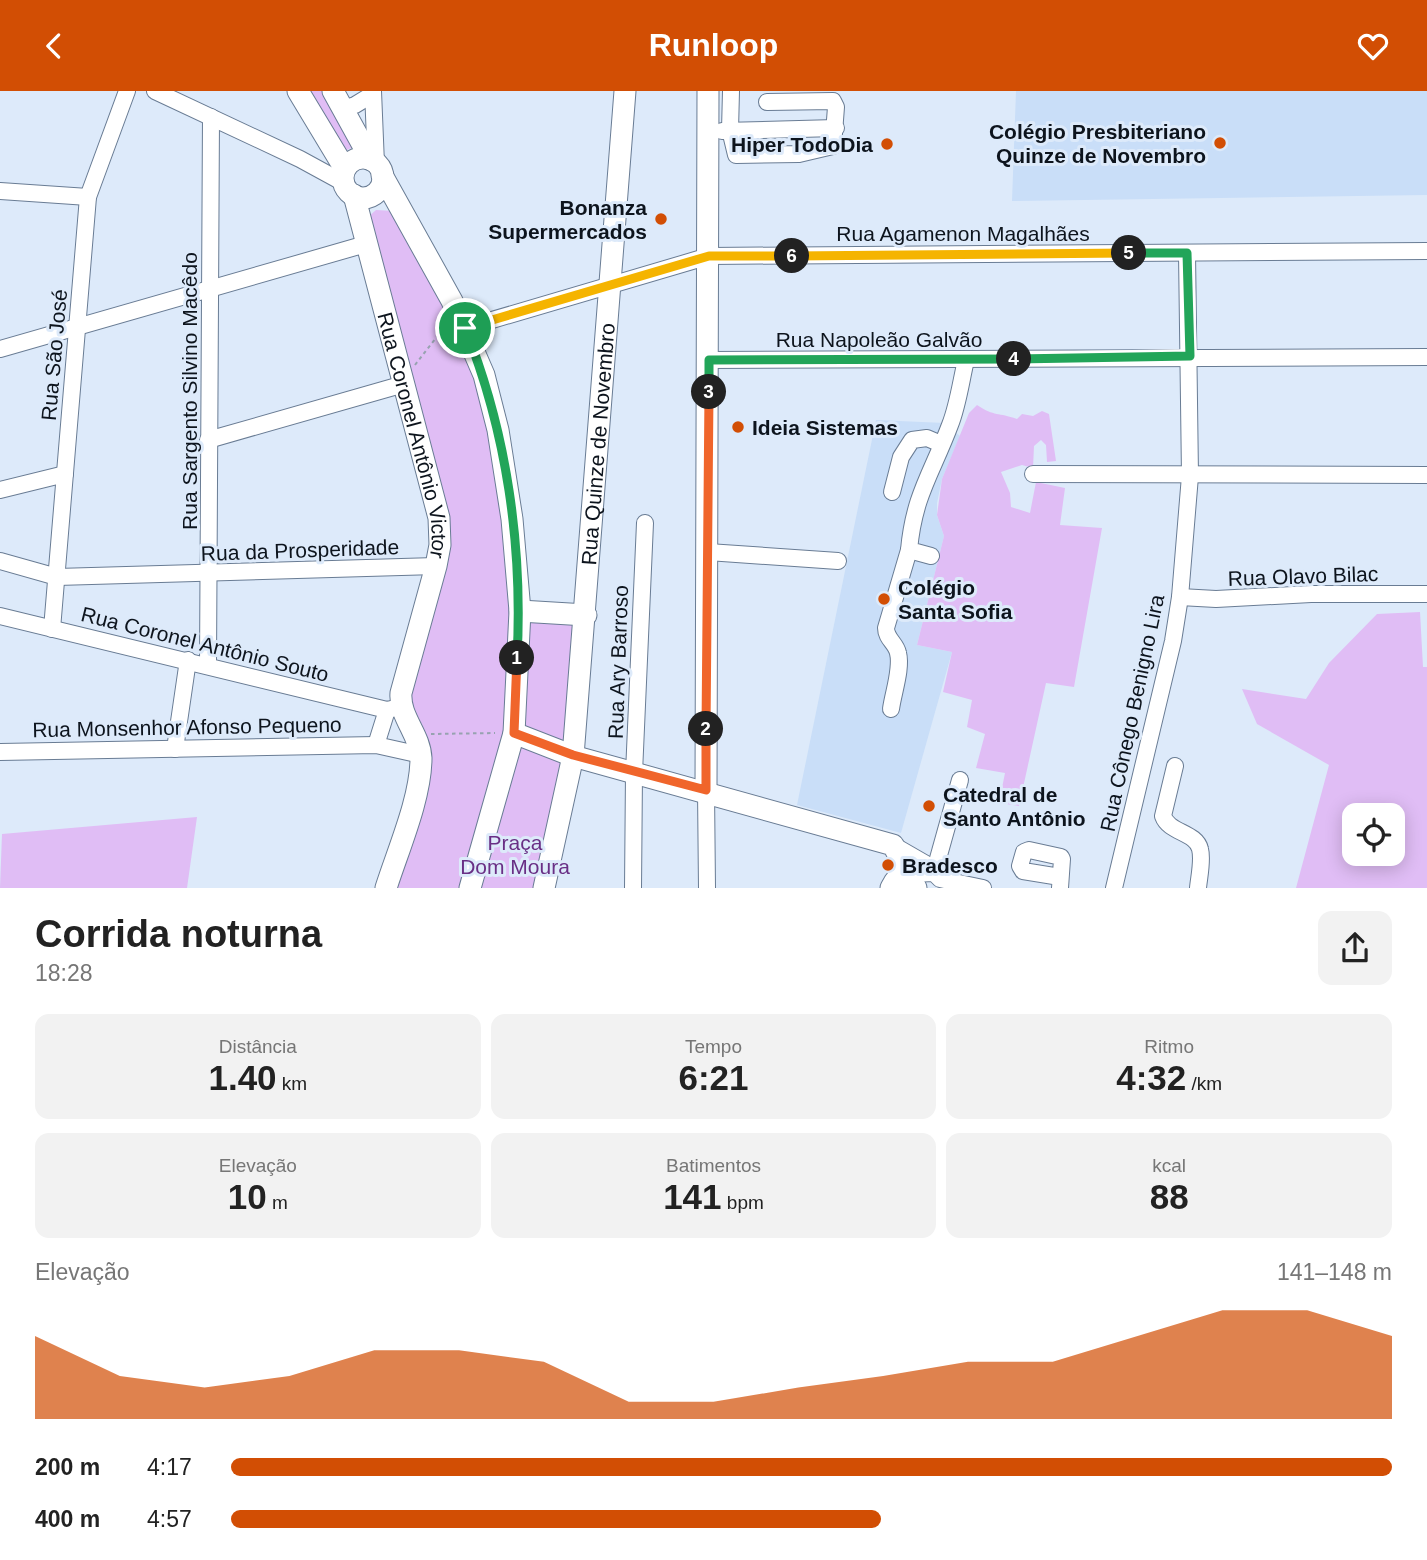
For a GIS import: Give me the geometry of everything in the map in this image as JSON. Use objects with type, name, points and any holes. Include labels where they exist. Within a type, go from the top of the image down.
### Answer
[{"type":"main road","name":"Rua Coronel Antônio Victor","points":[[298,91],[347,179],[437,504],[440,531],[436,566],[393,709]]},
{"type":"main road","name":"Rua Quinze de Novembro","points":[[544,888],[573,755],[625,91]]},
{"type":"main road","points":[[706,790],[709,256],[719,131],[708,91]]},
{"type":"main road","points":[[338,100],[431,258],[459,329],[484,375],[498,430],[512,519],[520,611],[504,733],[470,888]]},
{"type":"main road","points":[[353,160],[376,166],[380,187],[371,195],[347,179],[353,160]]},
{"type":"main road","points":[[520,611],[586,615]]},
{"type":"main road","points":[[386,888],[419,778],[421,755],[414,734],[393,709]]},
{"type":"main road","points":[[504,733],[634,773],[706,790],[892,845],[917,883]]},
{"type":"main road","points":[[891,888],[895,880],[917,883]]},
{"type":"street","name":"Rua São José","points":[[52,629],[88,197],[127,91]]},
{"type":"street","points":[[155,91],[347,179]]},
{"type":"street","points":[[719,131],[731,91]]},
{"type":"street","points":[[338,100],[355,105],[373,92]]},
{"type":"street","points":[[373,92],[376,166]]},
{"type":"street","points":[[719,131],[740,157],[829,148],[835,142],[836,107],[833,101],[826,99],[767,97],[766,130]]},
{"type":"street","name":"Rua Sargento Silvino Macêdo","points":[[208,665],[211,117]]},
{"type":"street","points":[[719,131],[836,128]]},
{"type":"street","points":[[0,191],[88,197]]},
{"type":"street","points":[[0,349],[366,244]]},
{"type":"street","name":"Rua Agamenon Magalhães","points":[[459,329],[709,256],[1427,251]]},
{"type":"street","name":"Rua Cônego Benigno Lira","points":[[1114,888],[1180,597],[1189,476],[1187,253]]},
{"type":"street","name":"Rua Napoleão Galvão","points":[[709,360],[1427,357]]},
{"type":"street","points":[[891,709],[899,661],[898,652],[886,635],[886,628],[909,550],[918,494],[951,423],[965,360]]},
{"type":"street","points":[[208,440],[404,384]]},
{"type":"street","points":[[892,492],[901,457],[912,440],[927,438],[941,444]]},
{"type":"street","points":[[0,490],[65,474]]},
{"type":"street","points":[[1033,474],[1427,475]]},
{"type":"street","name":"Rua Ary Barroso","points":[[633,888],[634,773],[645,523]]},
{"type":"street","points":[[909,550],[931,556]]},
{"type":"street","points":[[708,552],[838,561]]},
{"type":"street","name":"Rua da Prosperidade","points":[[0,561],[57,577],[209,575],[436,566]]},
{"type":"street","name":"Rua Olavo Bilac","points":[[1180,597],[1216,599],[1311,594],[1427,594]]},
{"type":"street","name":"Rua Coronel Antônio Souto","points":[[0,615],[393,709]]},
{"type":"street","points":[[175,749],[188,660]]},
{"type":"street","points":[[376,745],[393,709]]},
{"type":"street","name":"Rua Monsenhor Afonso Pequeno","points":[[0,752],[376,745],[421,755]]},
{"type":"street","points":[[1175,766],[1163,808],[1169,825],[1197,843],[1201,850],[1198,888]]},
{"type":"street","points":[[937,876],[960,780]]},
{"type":"street","points":[[706,790],[707,888]]},
{"type":"street","points":[[1135,803],[1163,808]]},
{"type":"street","points":[[892,845],[926,864],[937,876],[983,888]]},
{"type":"street","points":[[917,883],[937,876]]},
{"type":"path","points":[[404,384],[439,334],[459,329]]},
{"type":"path","points":[[414,734],[504,733]]},
{"type":"shaded area","name":"Colégio Presbiteriano Quinze de Novembro","points":[[1016,91],[1427,91],[1427,195],[1012,201]]},
{"type":"shaded area","name":"Colégio Santa Sofia","points":[[876,420],[945,423],[960,436],[942,479],[937,503],[937,515],[944,536],[917,645],[952,652],[901,833],[797,805]]},
{"type":"green space","points":[[301,91],[332,91],[357,145],[345,151]]},
{"type":"green space","points":[[376,210],[393,211],[456,322],[484,395],[513,565],[509,731],[467,888],[392,888],[426,745],[422,724],[405,707],[444,567],[368,217]]},
{"type":"green space","points":[[977,405],[993,413],[1017,419],[1022,414],[1033,416],[1042,411],[1049,414],[1056,461],[1047,462],[1046,445],[1041,440],[1034,446],[1033,468],[1022,465],[1001,472],[1010,493],[1011,507],[1030,513],[1036,482],[1065,488],[1060,525],[1102,528],[1074,687],[1046,683],[1019,806],[999,803],[1005,773],[976,768],[985,734],[967,727],[972,700],[943,692],[952,652],[917,645],[944,536],[937,515],[942,479],[969,413]]},
{"type":"green space","points":[[1420,612],[1423,667],[1427,667],[1427,888],[1296,888],[1329,765],[1257,724],[1242,689],[1306,699],[1329,663],[1377,614]]},
{"type":"green space","points":[[529,615],[578,622],[566,741],[521,727]]},
{"type":"green space","name":"Praça Dom Moura","points":[[517,743],[564,755],[534,888],[479,888]]},
{"type":"green space","points":[[197,817],[187,888],[0,888],[2,834]]},
{"type":"place","name":"Colégio Presbiteriano Quinze de Novembro","points":[[1220,143]]},
{"type":"place","name":"Hiper TodoDia","points":[[887,144]]},
{"type":"place","name":"Bonanza Supermercados","points":[[661,219]]},
{"type":"place","name":"Ideia Sistemas","points":[[738,427]]},
{"type":"place","name":"Colégio Santa Sofia","points":[[884,599]]},
{"type":"place","name":"Catedral de Santo Antônio","points":[[929,806]]},
{"type":"place","name":"Bradesco","points":[[888,865]]},
{"type":"route","points":[[1187,253],[1190,356],[965,360],[709,360],[706,790],[573,755],[514,733],[520,611],[512,519],[491,397],[465,328],[709,256],[1187,253]]}]
